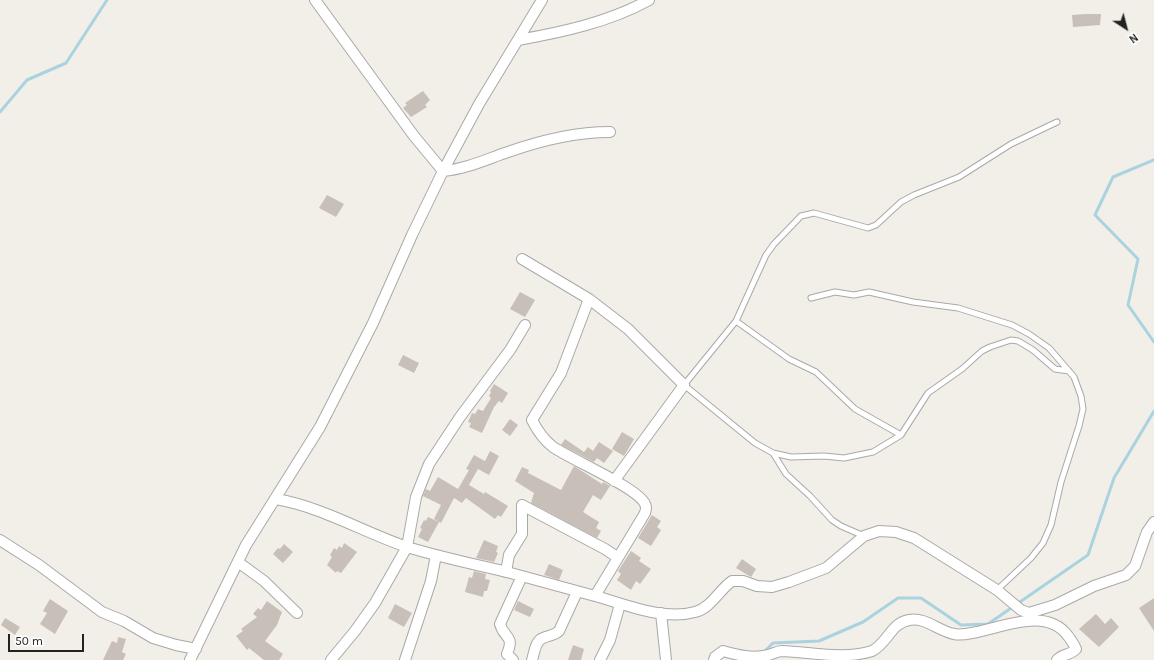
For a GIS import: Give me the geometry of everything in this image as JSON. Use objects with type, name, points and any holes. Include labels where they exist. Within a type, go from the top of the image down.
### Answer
[{"type":"street","points":[[315,0],[414,136],[443,171]]},
{"type":"street","points":[[190,660],[246,545],[320,427],[370,330],[412,234],[443,171],[479,104],[542,0]]},
{"type":"street","points":[[518,40],[607,19],[649,0]]},
{"type":"street","points":[[443,171],[463,168],[526,145],[559,137],[588,132],[610,132]]},
{"type":"street","points":[[522,259],[589,299],[628,329],[684,385],[614,480]]},
{"type":"street","points":[[589,299],[561,373],[532,420],[542,436],[553,447],[575,461],[614,480],[642,499],[646,508],[616,557],[595,596]]},
{"type":"street","points":[[331,660],[355,631],[374,603],[407,547],[416,497],[429,464],[460,417],[510,350],[525,325]]},
{"type":"street","points":[[276,499],[311,508],[407,547],[522,576],[620,604],[662,613],[696,612],[709,604],[725,586],[732,581],[743,581],[757,586],[772,587],[807,577],[833,563],[864,536],[879,531],[896,532],[914,538],[998,590],[1021,610],[1028,613],[1055,605],[1094,586],[1126,575],[1135,566],[1147,532],[1154,522]]},
{"type":"street","points":[[506,572],[509,555],[522,534],[522,505],[605,549],[616,557]]},
{"type":"street","points":[[0,540],[38,565],[102,612],[153,638],[176,646],[196,649]]},
{"type":"street","points":[[406,660],[431,581],[436,555]]},
{"type":"street","points":[[238,562],[260,578],[297,613]]},
{"type":"street","points":[[513,660],[507,654],[511,644],[510,640],[500,624],[522,576]]},
{"type":"street","points":[[532,660],[538,642],[542,638],[554,636],[559,631],[577,592]]},
{"type":"street","points":[[600,660],[610,640],[620,604]]},
{"type":"street","points":[[662,613],[666,660]]},
{"type":"street","points":[[714,660],[715,657],[723,651],[738,656],[756,657],[781,651],[828,656],[862,653],[873,650],[898,625],[906,621],[915,620],[927,622],[955,635],[984,631],[1034,620],[1052,622],[1060,627],[1075,647],[1073,652],[1064,654],[1057,660]]},
{"type":"lane","points":[[1057,122],[1011,144],[959,177],[914,195],[901,202],[876,225],[868,228],[814,213],[801,216],[774,244],[766,255],[736,321],[684,385],[755,443],[773,453],[798,457],[824,456],[844,458],[873,452],[901,435],[928,393],[962,369],[982,351],[990,347],[1011,340],[1018,341],[1033,350],[1055,369],[1070,372]]},
{"type":"lane","points":[[811,298],[835,292],[854,295],[869,292],[913,302],[958,308],[1012,325],[1029,334],[1049,348],[1077,382],[1083,409],[1061,482],[1051,525],[1043,543],[1031,558],[998,590]]},
{"type":"lane","points":[[736,321],[790,359],[816,372],[856,408],[901,435]]},
{"type":"lane","points":[[773,453],[786,474],[810,496],[832,520],[841,526],[864,536]]},
{"type":"building","points":[[1101,14],[1100,25],[1073,27],[1072,15]]},
{"type":"building","points":[[423,91],[430,100],[425,105],[427,107],[411,117],[403,108],[407,105],[405,103]]},
{"type":"building","points":[[327,195],[344,204],[336,217],[319,208]]},
{"type":"building","points":[[520,292],[535,300],[525,317],[510,309]]},
{"type":"building","points":[[403,355],[419,363],[414,373],[398,365]]},
{"type":"building","points":[[494,384],[508,393],[502,403],[499,401],[494,407],[482,433],[469,427],[471,423],[468,422],[472,413],[475,414],[478,409],[483,411],[491,398],[489,396],[490,391]]},
{"type":"building","points":[[510,419],[518,425],[510,436],[502,430]]},
{"type":"building","points":[[622,432],[634,439],[624,456],[612,449]]},
{"type":"building","points":[[565,439],[584,452],[588,447],[593,451],[599,442],[613,451],[604,463],[597,458],[594,462],[561,445]]},
{"type":"building","points":[[490,451],[499,456],[489,475],[478,469],[469,485],[484,494],[485,492],[508,506],[501,517],[498,515],[495,519],[466,498],[462,503],[454,498],[441,523],[434,519],[441,505],[423,496],[426,489],[430,491],[438,477],[458,489],[469,470],[466,469],[474,455],[485,461]]},
{"type":"building","points":[[574,466],[602,484],[603,482],[610,486],[601,500],[593,495],[583,512],[599,522],[596,528],[601,531],[597,538],[531,503],[534,493],[515,481],[522,467],[529,470],[528,473],[561,490]]},
{"type":"building","points":[[652,515],[661,521],[657,527],[661,530],[651,546],[638,538]]},
{"type":"building","points":[[428,517],[439,522],[428,542],[418,537],[424,520],[426,521]]},
{"type":"building","points":[[484,540],[498,546],[496,552],[498,553],[494,562],[476,558]]},
{"type":"building","points":[[344,543],[357,552],[341,573],[337,571],[336,573],[327,565],[332,557],[330,555],[334,548],[337,550],[339,546],[342,548]]},
{"type":"building","points":[[284,544],[293,552],[283,563],[273,554]]},
{"type":"building","points":[[631,551],[641,558],[639,561],[651,569],[640,584],[636,581],[631,590],[617,580],[621,574],[618,571]]},
{"type":"building","points":[[742,559],[756,569],[751,577],[736,568]]},
{"type":"building","points":[[549,564],[563,570],[559,580],[544,575]]},
{"type":"building","points":[[474,571],[486,574],[485,579],[490,580],[487,591],[484,591],[483,597],[465,592],[469,577],[472,578]]},
{"type":"building","points":[[1154,598],[1154,631],[1139,608]]},
{"type":"building","points":[[50,599],[68,611],[55,634],[40,624],[47,613],[43,611]]},
{"type":"building","points":[[267,601],[282,612],[277,625],[265,641],[283,654],[279,660],[264,660],[249,648],[247,650],[236,636],[243,631],[241,629],[257,617],[253,614],[258,608],[261,610]]},
{"type":"building","points":[[518,601],[534,609],[530,617],[514,610]]},
{"type":"building","points":[[395,604],[412,613],[404,627],[388,618]]},
{"type":"building","points":[[1096,614],[1105,624],[1111,618],[1119,627],[1099,647],[1079,629]]},
{"type":"building","points":[[5,618],[20,627],[15,635],[1,625]]},
{"type":"building","points":[[118,637],[126,639],[122,652],[126,654],[123,660],[103,660],[112,641],[117,643]]},
{"type":"building","points":[[573,645],[584,649],[581,660],[568,660]]},
{"type":"waterway","points":[[0,112],[27,80],[66,63],[107,0]]},
{"type":"waterway","points":[[1154,160],[1113,177],[1095,215],[1138,259],[1128,305],[1154,342]]},
{"type":"waterway","points":[[763,653],[773,643],[819,641],[863,622],[898,598],[921,598],[961,625],[988,624],[1088,555],[1114,478],[1154,411]]}]
